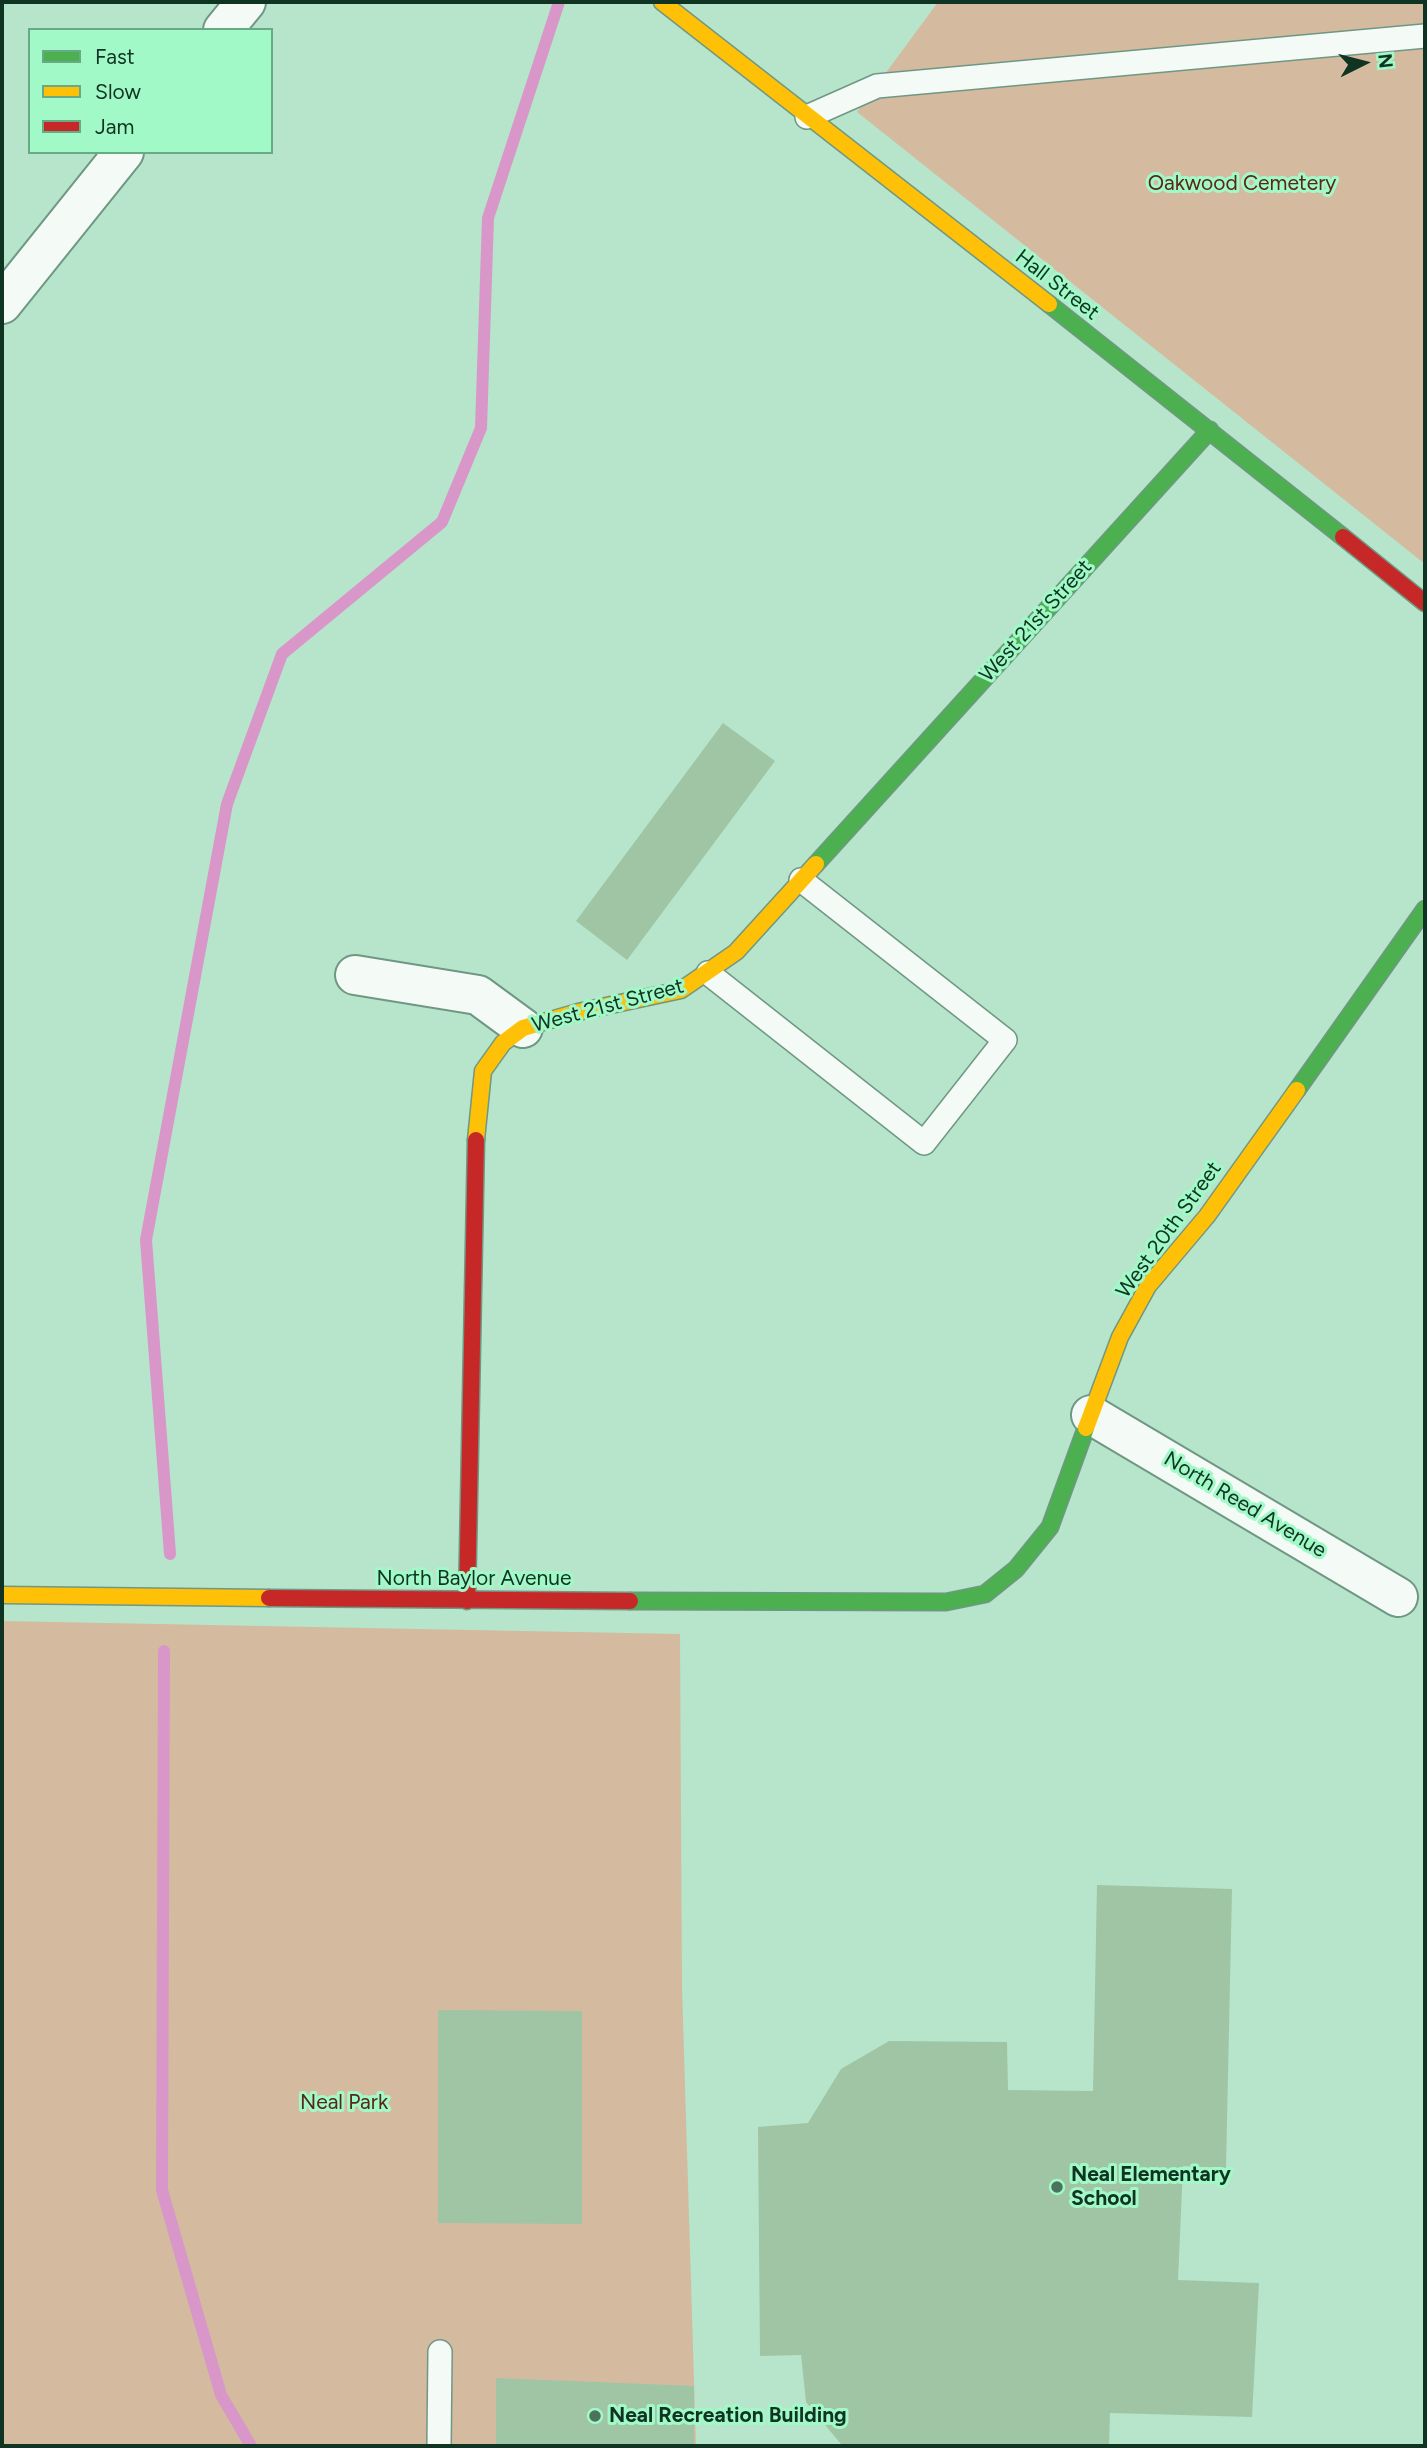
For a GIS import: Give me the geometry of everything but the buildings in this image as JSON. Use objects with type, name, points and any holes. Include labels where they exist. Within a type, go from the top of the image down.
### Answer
[{"type":"street","points":[[225,28],[246,2]]},
{"type":"street","name":"Hall Street","points":[[662,2],[1210,430],[1425,603]]},
{"type":"street","points":[[2,304],[122,154]]},
{"type":"street","name":"West 21st Street","points":[[467,1601],[477,1108],[483,1071],[503,1043],[523,1028],[578,1012],[631,1003],[681,990],[736,952],[1210,430]]},
{"type":"street","name":"West 20th Street","points":[[946,1602],[985,1594],[1016,1569],[1050,1527],[1120,1337],[1148,1286],[1207,1216],[1425,909]]},
{"type":"street","points":[[355,975],[478,995],[523,1028]]},
{"type":"street","name":"North Reed Avenue","points":[[1091,1415],[1398,1597]]},
{"type":"street","name":"North Baylor Avenue","points":[[2,1595],[467,1601],[946,1602]]},
{"type":"lane","points":[[807,117],[877,86],[1425,36]]},
{"type":"lane","points":[[708,973],[924,1143],[1004,1040],[801,880]]},
{"type":"lane","points":[[439,2446],[440,2352]]},
{"type":"green space","name":"Oakwood Cemetery","points":[[938,2],[1425,2],[1425,564],[857,112]]},
{"type":"green space","name":"Neal Park","points":[[2,1621],[680,1634],[682,1987],[696,2446],[2,2446]]},
{"type":"waterway","points":[[170,1554],[146,1240],[227,804],[282,654],[442,522],[481,428],[488,218],[559,2]]},
{"type":"waterway","points":[[164,1651],[162,2190],[221,2395],[251,2446]]},
{"type":"traffic: fast","points":[[1049,304],[1343,537]]},
{"type":"traffic: fast","points":[[816,864],[1210,430]]},
{"type":"traffic: fast","points":[[1297,1090],[1425,909]]},
{"type":"traffic: fast","points":[[630,1601],[946,1602],[985,1594],[1016,1569],[1050,1527],[1086,1428]]},
{"type":"traffic: slow","points":[[662,2],[1049,304]]},
{"type":"traffic: slow","points":[[476,1140],[483,1071],[503,1043],[523,1028],[578,1012],[681,990],[736,952],[816,864]]},
{"type":"traffic: slow","points":[[1086,1428],[1120,1337],[1148,1286],[1207,1216],[1297,1090]]},
{"type":"traffic: slow","points":[[2,1595],[269,1598]]},
{"type":"traffic: jam","points":[[1343,537],[1425,603]]},
{"type":"traffic: jam","points":[[467,1601],[476,1140]]},
{"type":"traffic: jam","points":[[269,1598],[630,1601]]},
{"type":"place","name":"Neal Elementary School","points":[[1057,2187]]},
{"type":"place","name":"Neal Recreation Building","points":[[595,2416]]}]
